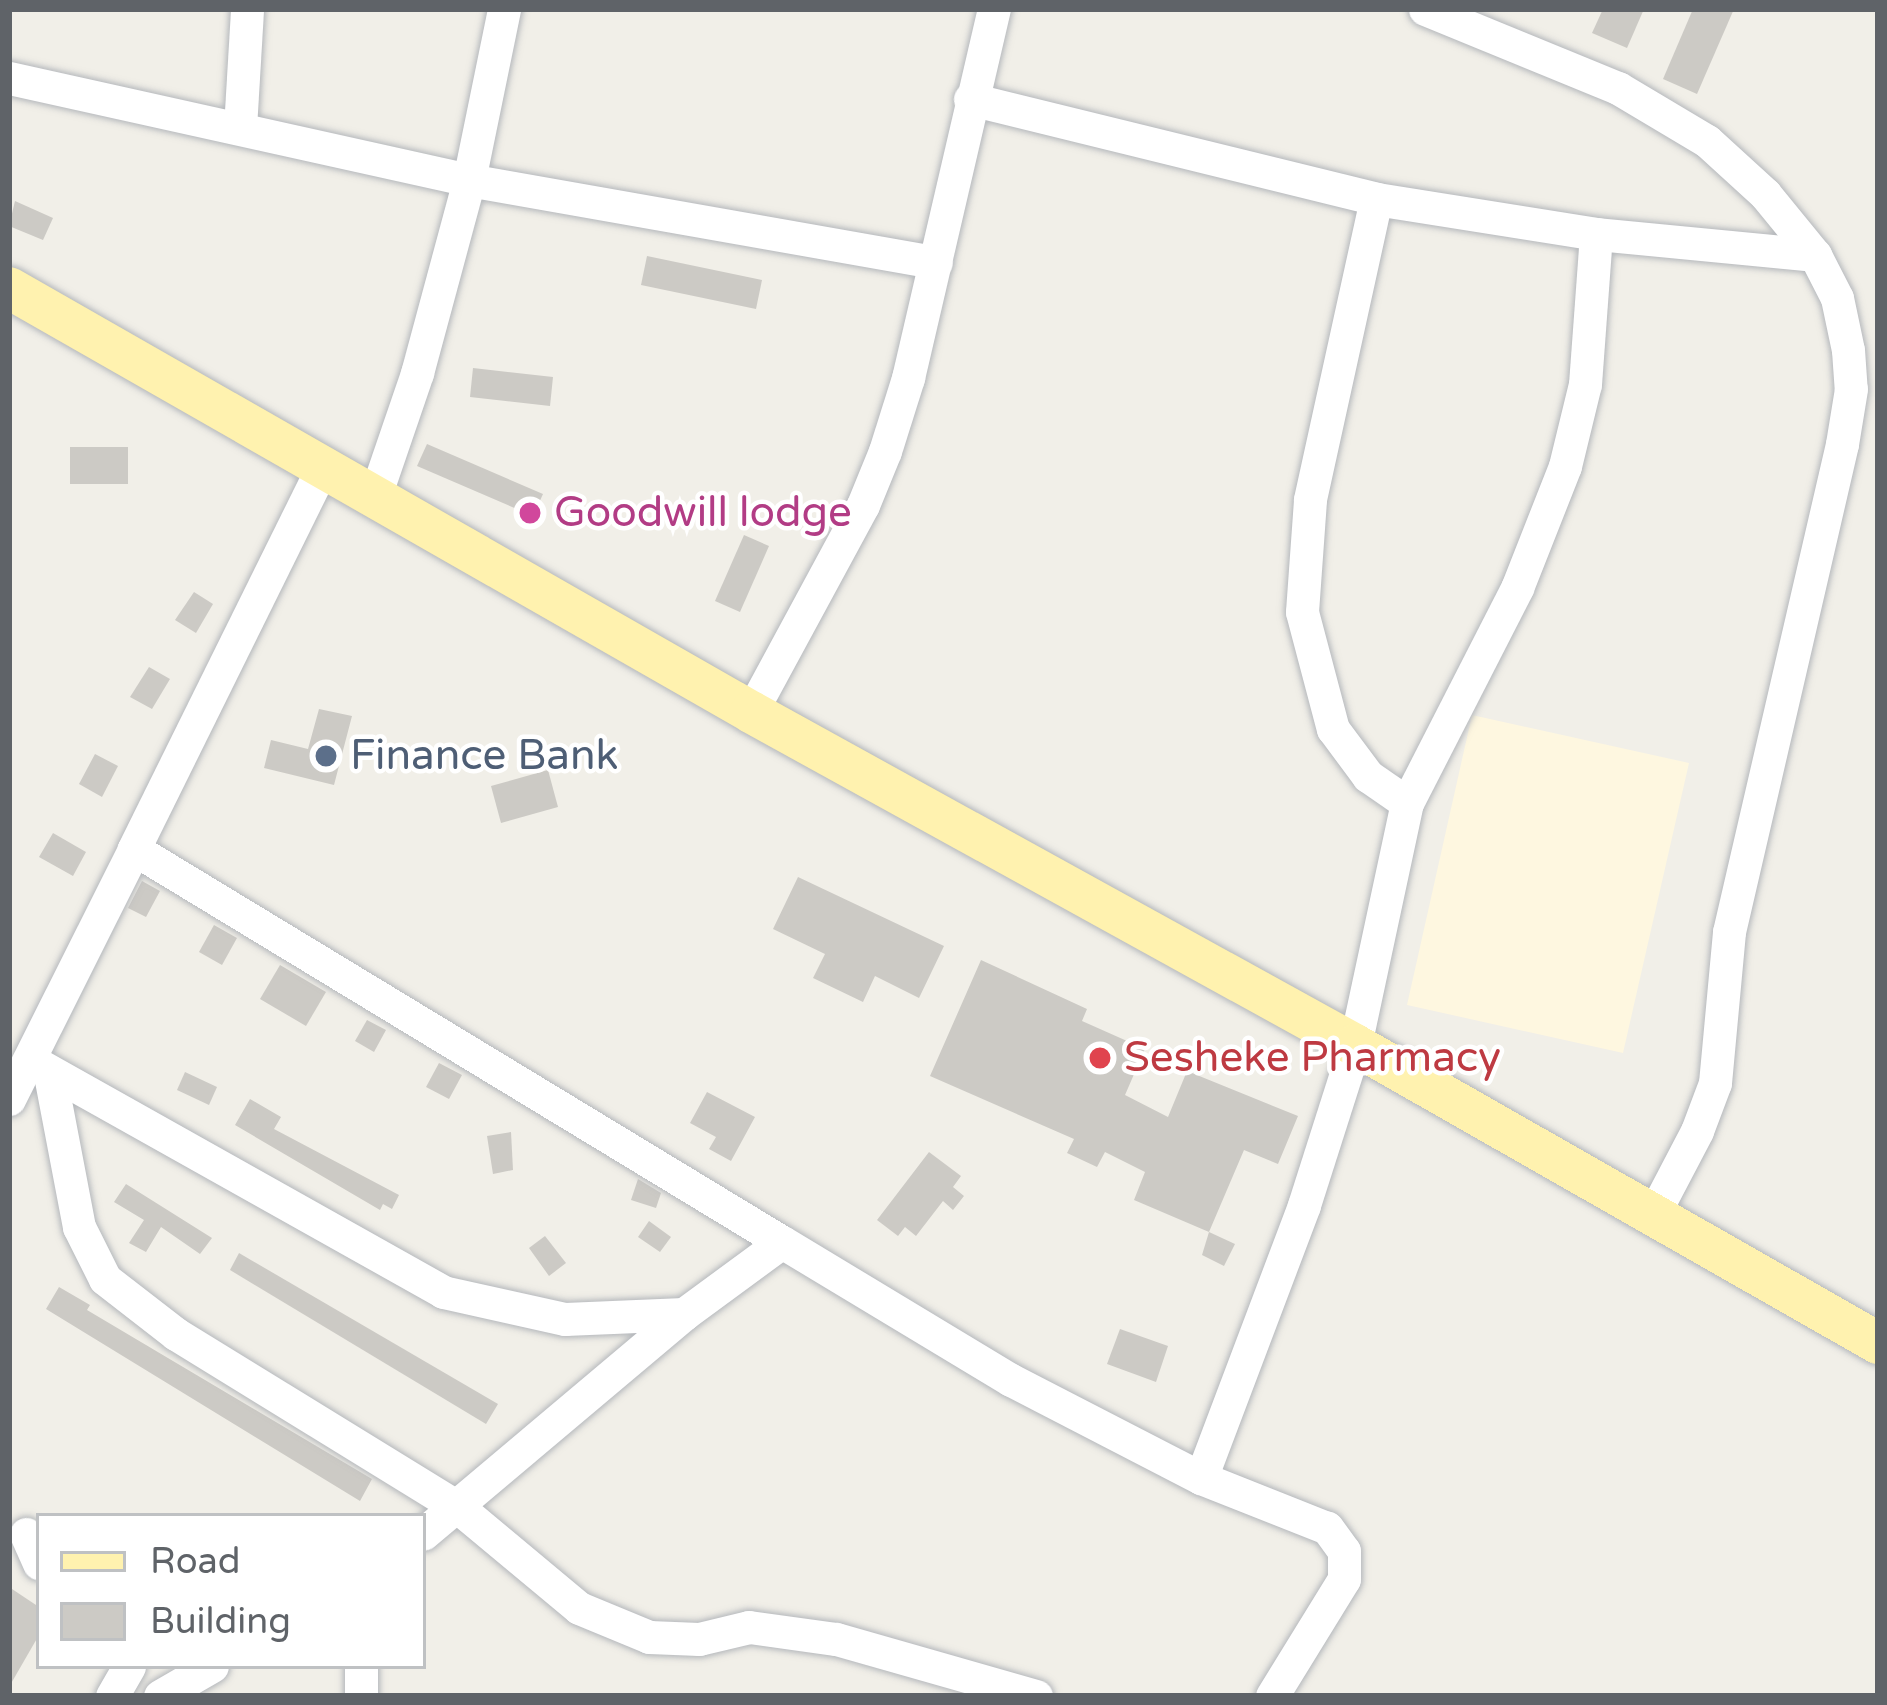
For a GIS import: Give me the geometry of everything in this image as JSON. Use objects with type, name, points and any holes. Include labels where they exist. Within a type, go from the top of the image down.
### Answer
[{"type":"main road","points":[[9,288],[376,493],[751,712],[1355,1045],[1878,1342]]},
{"type":"street","points":[[240,128],[248,9]]},
{"type":"street","points":[[376,493],[417,373],[469,180],[504,9]]},
{"type":"street","points":[[751,712],[862,505],[885,451],[936,262],[994,9]]},
{"type":"street","points":[[1425,9],[1618,88],[1707,140],[1765,194],[1815,255],[1838,298],[1852,389],[1730,932],[1715,1083],[1652,1217]]},
{"type":"street","points":[[9,78],[469,180],[936,262]]},
{"type":"street","points":[[970,98],[1376,199],[1597,234],[1815,255]]},
{"type":"street","points":[[1376,199],[1310,500],[1302,612],[1333,729],[1368,776],[1407,803]]},
{"type":"street","points":[[1201,1478],[1304,1205],[1355,1045],[1407,803],[1517,588],[1565,466],[1585,384],[1597,234]]},
{"type":"street","points":[[9,1099],[40,1067],[134,848],[323,466]]},
{"type":"street","points":[[134,848],[1011,1380],[1201,1478],[1327,1528],[1344,1550],[1344,1579],[1272,1696]]},
{"type":"street","points":[[40,1067],[469,1302],[565,1319],[684,1314]]},
{"type":"street","points":[[40,1067],[79,1227],[105,1280],[176,1334],[459,1508],[568,1600],[649,1637],[699,1639],[749,1627],[836,1639],[1036,1696]]},
{"type":"street","points":[[426,1532],[684,1314],[782,1242]]},
{"type":"street","points":[[112,1696],[127,1669]]},
{"type":"shaded area","points":[[1472,715],[1689,763],[1623,1053],[1407,1005]]},
{"type":"building","points":[[1603,9],[1644,9],[1627,48],[1592,33]]},
{"type":"building","points":[[1693,9],[1734,9],[1697,94],[1663,79]]},
{"type":"building","points":[[15,201],[53,218],[43,240],[9,226]]},
{"type":"building","points":[[647,256],[762,280],[756,309],[641,285]]},
{"type":"building","points":[[473,368],[553,377],[550,406],[470,397]]},
{"type":"building","points":[[427,444],[543,494],[533,516],[417,466]]},
{"type":"building","points":[[70,447],[128,447],[128,484],[70,484]]},
{"type":"building","points":[[744,535],[769,546],[740,612],[715,601]]},
{"type":"building","points":[[194,592],[213,604],[196,633],[175,620]]},
{"type":"building","points":[[149,667],[170,679],[152,709],[130,697]]},
{"type":"building","points":[[319,709],[352,716],[334,785],[264,768],[271,740],[308,749]]},
{"type":"building","points":[[95,754],[118,766],[102,797],[79,784]]},
{"type":"building","points":[[548,770],[558,807],[501,823],[491,786]]},
{"type":"building","points":[[53,833],[86,852],[73,876],[39,857]]},
{"type":"building","points":[[798,877],[944,946],[919,998],[875,976],[863,1002],[813,978],[825,954],[773,929]]},
{"type":"building","points":[[142,881],[160,891],[146,917],[128,908]]},
{"type":"building","points":[[214,925],[237,938],[222,965],[199,952]]},
{"type":"building","points":[[981,960],[1087,1009],[1082,1021],[1145,1049],[1125,1095],[1168,1117],[1187,1071],[1298,1116],[1278,1164],[1244,1150],[1209,1232],[1134,1200],[1145,1172],[1105,1152],[1097,1167],[1067,1153],[1074,1139],[930,1076]]},
{"type":"building","points":[[280,965],[326,992],[306,1026],[260,999]]},
{"type":"building","points":[[367,1020],[386,1030],[374,1052],[355,1041]]},
{"type":"building","points":[[439,1063],[462,1075],[449,1099],[426,1087]]},
{"type":"building","points":[[185,1072],[217,1087],[209,1105],[177,1090]]},
{"type":"building","points":[[707,1092],[755,1117],[731,1161],[709,1149],[716,1137],[690,1123]]},
{"type":"building","points":[[250,1099],[281,1117],[274,1129],[399,1195],[392,1209],[383,1204],[380,1210],[235,1125]]},
{"type":"building","points":[[511,1132],[513,1170],[493,1174],[487,1136]]},
{"type":"building","points":[[929,1152],[961,1176],[953,1187],[964,1196],[953,1210],[943,1201],[916,1236],[905,1227],[898,1236],[877,1220]]},
{"type":"building","points":[[638,1179],[661,1193],[656,1208],[631,1200]]},
{"type":"building","points":[[126,1184],[212,1238],[200,1254],[161,1227],[146,1252],[129,1243],[144,1220],[114,1202]]},
{"type":"building","points":[[649,1221],[671,1237],[660,1252],[638,1237]]},
{"type":"building","points":[[1209,1232],[1235,1244],[1224,1266],[1202,1255]]},
{"type":"building","points":[[545,1236],[566,1263],[549,1276],[529,1248]]},
{"type":"building","points":[[239,1253],[498,1404],[486,1424],[230,1270]]},
{"type":"building","points":[[59,1287],[90,1305],[87,1310],[372,1479],[360,1501],[46,1309]]},
{"type":"building","points":[[1120,1329],[1168,1346],[1156,1382],[1107,1364]]},
{"type":"building","points":[[9,1587],[36,1605],[36,1640],[9,1687]]},
{"type":"place","name":"Goodwill lodge","points":[[530,513]]},
{"type":"place","name":"Finance Bank","points":[[326,756]]},
{"type":"place","name":"Sesheke Pharmacy","points":[[1100,1058]]}]
